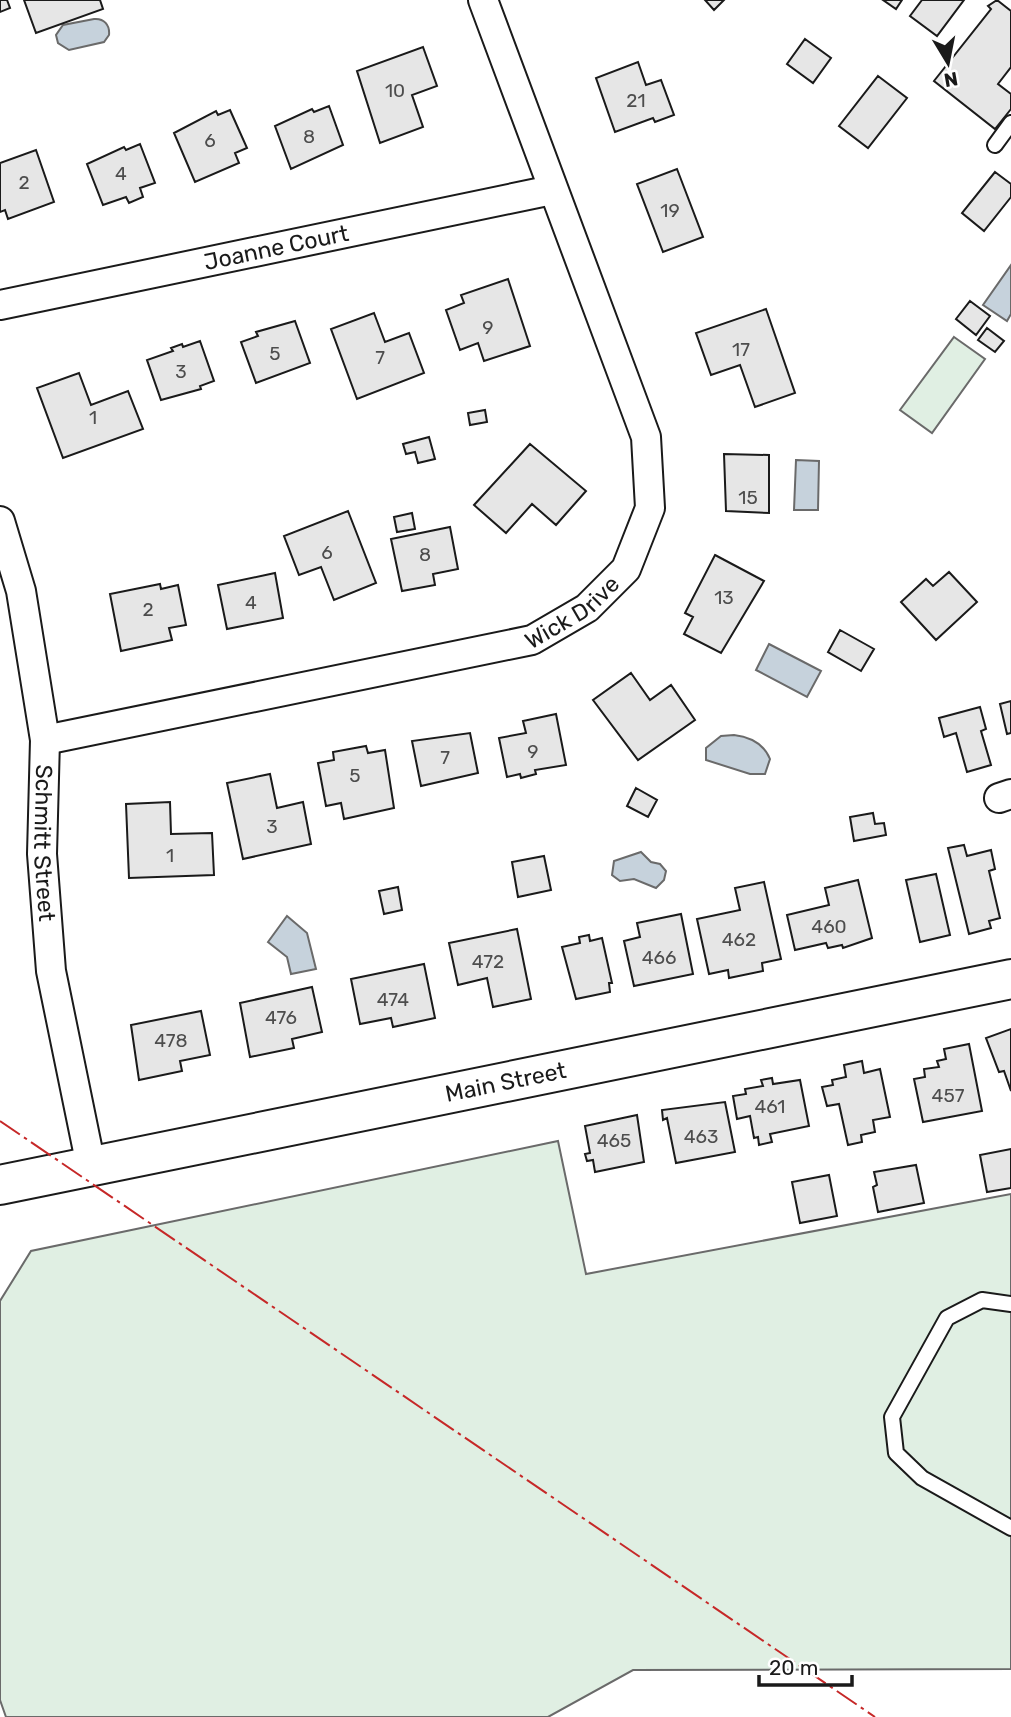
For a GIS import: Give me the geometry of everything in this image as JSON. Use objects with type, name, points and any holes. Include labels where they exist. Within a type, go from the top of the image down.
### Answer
[{"type":"main road","name":"Main Street","points":[[0,1185],[1011,979]]},
{"type":"street","name":"Wick Drive","points":[[45,740],[532,640],[587,608],[626,569],[650,508],[646,437],[483,0]]},
{"type":"street","name":"Joanne Court","points":[[0,305],[552,190]]},
{"type":"street","name":"Schmitt Street","points":[[0,521],[21,591],[45,740],[41,854],[51,971],[91,1166]]},
{"type":"lane","points":[[995,145],[1011,123]]},
{"type":"lane","points":[[1011,1304],[982,1300],[947,1318],[892,1417],[896,1453],[922,1478],[1011,1528]]},
{"type":"green space","points":[[954,337],[985,359],[932,433],[900,410]]},
{"type":"green space","points":[[558,1141],[586,1274],[1011,1194],[1011,1669],[633,1670],[548,1717],[6,1717],[0,1700],[0,1301],[31,1251]]},
{"type":"shaded area","points":[[94,19],[107,25],[109,35],[104,42],[69,50],[58,43],[56,35],[63,25]]},
{"type":"shaded area","points":[[1011,265],[1011,314],[1007,321],[983,305]]},
{"type":"shaded area","points":[[796,460],[819,461],[818,510],[794,510]]},
{"type":"shaded area","points":[[769,644],[821,671],[807,697],[756,670]]},
{"type":"shaded area","points":[[721,736],[746,737],[764,749],[770,759],[765,774],[750,774],[706,760],[706,748]]},
{"type":"shaded area","points":[[641,852],[666,871],[664,880],[656,888],[634,879],[620,881],[612,875],[614,861]]},
{"type":"shaded area","points":[[287,916],[307,933],[316,969],[291,974],[287,957],[268,942]]},
{"type":"building","points":[[0,0],[7,0],[10,8],[0,12]]},
{"type":"building","points":[[24,0],[100,0],[103,9],[36,33]]},
{"type":"building","points":[[705,0],[724,0],[714,10]]},
{"type":"building","points":[[883,0],[902,0],[896,9]]},
{"type":"building","points":[[922,0],[964,0],[937,36],[910,16]]},
{"type":"building","points":[[997,0],[1011,11],[1011,67],[998,84],[1011,94],[1011,109],[995,129],[934,81],[991,9],[988,6]]},
{"type":"building","points":[[805,39],[831,58],[813,83],[787,64]]},
{"type":"building","points":[[423,47],[437,86],[412,95],[423,127],[380,143],[357,71]]},
{"type":"building","points":[[638,62],[646,85],[661,80],[674,115],[655,122],[653,118],[615,132],[596,78]]},
{"type":"building","points":[[878,76],[907,98],[868,148],[839,126]]},
{"type":"building","points":[[329,106],[343,145],[291,169],[275,126],[312,109],[314,112]]},
{"type":"building","points":[[230,110],[247,148],[235,153],[239,163],[195,182],[174,133],[216,111],[218,115]]},
{"type":"building","points":[[140,144],[155,183],[140,188],[143,197],[129,203],[126,197],[103,205],[87,164],[124,147],[126,150]]},
{"type":"building","points":[[36,150],[54,202],[8,219],[5,210],[0,212],[0,163]]},
{"type":"building","points":[[677,169],[703,237],[663,252],[637,184]]},
{"type":"building","points":[[995,172],[1011,184],[1011,197],[984,231],[962,213]]},
{"type":"building","points":[[508,279],[530,346],[484,361],[478,343],[460,350],[446,310],[464,303],[461,295]]},
{"type":"building","points":[[970,301],[990,316],[976,335],[956,319]]},
{"type":"building","points":[[766,309],[795,393],[755,407],[740,365],[711,375],[696,333]]},
{"type":"building","points":[[374,313],[385,342],[409,333],[424,373],[357,399],[331,329]]},
{"type":"building","points":[[295,321],[310,363],[256,383],[241,342],[258,336],[256,332]]},
{"type":"building","points":[[987,328],[1004,341],[995,352],[978,340]]},
{"type":"building","points":[[200,341],[214,381],[200,386],[201,389],[161,400],[147,360],[173,351],[171,348],[182,344],[183,347]]},
{"type":"building","points":[[79,373],[91,405],[128,391],[143,429],[63,458],[37,388]]},
{"type":"building","points":[[485,410],[487,422],[470,425],[468,413]]},
{"type":"building","points":[[429,437],[435,459],[418,463],[415,452],[406,454],[403,444]]},
{"type":"building","points":[[530,444],[586,491],[556,525],[532,504],[506,533],[474,505]]},
{"type":"building","points":[[724,454],[769,455],[769,513],[726,511]]},
{"type":"building","points":[[348,511],[376,583],[334,600],[321,567],[299,575],[284,536]]},
{"type":"building","points":[[412,513],[415,529],[397,532],[394,517]]},
{"type":"building","points":[[450,527],[458,569],[433,574],[435,585],[402,591],[391,539]]},
{"type":"building","points":[[715,555],[764,581],[721,653],[684,634],[693,617],[685,613]]},
{"type":"building","points":[[949,572],[977,602],[936,640],[901,602],[926,579],[933,586]]},
{"type":"building","points":[[275,573],[283,618],[227,629],[218,585]]},
{"type":"building","points":[[160,584],[161,589],[178,585],[186,625],[169,628],[172,640],[121,651],[110,594]]},
{"type":"building","points":[[840,630],[874,649],[861,671],[828,652]]},
{"type":"building","points":[[631,673],[650,700],[671,685],[695,720],[638,760],[593,700]]},
{"type":"building","points":[[1011,701],[1011,733],[1007,734],[1000,704]]},
{"type":"building","points":[[980,707],[986,729],[981,731],[991,765],[967,772],[956,733],[944,737],[939,718]]},
{"type":"building","points":[[556,714],[566,765],[535,770],[536,774],[521,778],[520,774],[507,777],[499,738],[526,733],[523,721]]},
{"type":"building","points":[[470,733],[478,773],[421,786],[412,741]]},
{"type":"building","points":[[366,746],[368,753],[385,750],[394,808],[344,819],[341,803],[326,806],[318,763],[334,760],[333,752]]},
{"type":"building","points":[[270,774],[277,808],[303,802],[311,844],[243,859],[227,783]]},
{"type":"building","points":[[636,788],[657,800],[648,817],[627,806]]},
{"type":"building","points":[[170,802],[171,834],[212,833],[214,875],[129,878],[126,804]]},
{"type":"building","points":[[873,813],[875,824],[884,823],[886,835],[854,841],[850,817]]},
{"type":"building","points":[[964,845],[967,856],[991,850],[995,869],[989,871],[1000,918],[989,921],[991,928],[969,934],[948,848]]},
{"type":"building","points":[[544,856],[551,890],[518,897],[512,862]]},
{"type":"building","points":[[936,874],[950,935],[920,942],[906,880]]},
{"type":"building","points":[[858,880],[872,938],[843,948],[842,945],[828,948],[826,943],[795,950],[787,915],[829,905],[825,888]]},
{"type":"building","points":[[764,882],[781,959],[762,963],[763,971],[729,978],[728,970],[709,974],[697,919],[740,910],[735,888]]},
{"type":"building","points":[[398,887],[402,910],[384,914],[379,891]]},
{"type":"building","points":[[681,914],[693,974],[634,986],[624,941],[640,937],[637,923]]},
{"type":"building","points":[[517,929],[531,999],[493,1007],[487,978],[458,985],[449,943]]},
{"type":"building","points":[[589,935],[590,941],[602,938],[612,983],[609,983],[610,992],[576,999],[562,947],[580,943],[579,937]]},
{"type":"building","points":[[424,964],[435,1018],[393,1027],[391,1018],[360,1024],[351,979]]},
{"type":"building","points":[[312,987],[322,1032],[292,1039],[294,1048],[250,1057],[240,1003]]},
{"type":"building","points":[[201,1011],[210,1055],[180,1061],[182,1071],[139,1080],[131,1025]]},
{"type":"building","points":[[1011,1029],[1011,1091],[1004,1071],[999,1072],[986,1038]]},
{"type":"building","points":[[969,1044],[982,1111],[923,1122],[914,1079],[925,1077],[924,1069],[939,1067],[937,1061],[946,1059],[944,1049]]},
{"type":"building","points":[[862,1061],[864,1073],[880,1069],[890,1117],[873,1120],[875,1132],[861,1135],[862,1142],[848,1145],[839,1104],[827,1106],[822,1087],[833,1085],[832,1080],[846,1077],[844,1065]]},
{"type":"building","points":[[772,1078],[773,1084],[800,1080],[809,1126],[770,1134],[772,1142],[759,1145],[758,1137],[754,1138],[750,1116],[737,1119],[733,1096],[746,1094],[745,1089],[763,1086],[761,1080]]},
{"type":"building","points":[[725,1102],[735,1152],[676,1163],[667,1118],[663,1120],[662,1110]]},
{"type":"building","points":[[637,1115],[644,1162],[595,1172],[593,1160],[587,1161],[585,1154],[590,1153],[585,1126]]},
{"type":"building","points":[[1011,1149],[1011,1188],[987,1192],[980,1155]]},
{"type":"building","points":[[916,1165],[924,1203],[878,1212],[873,1187],[877,1185],[874,1172]]},
{"type":"building","points":[[829,1175],[837,1216],[800,1223],[792,1182]]},
{"type":"power","points":[[0,1121],[875,1717]]}]
